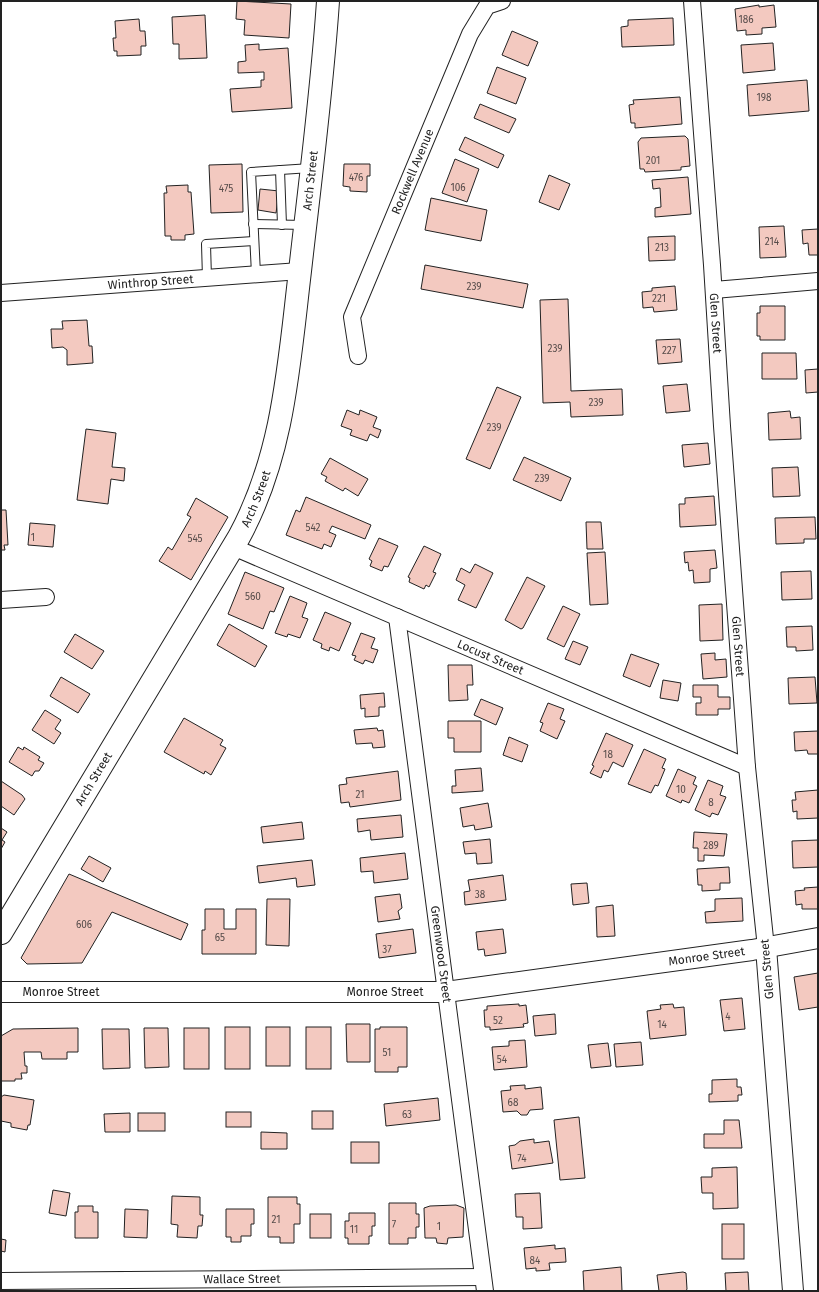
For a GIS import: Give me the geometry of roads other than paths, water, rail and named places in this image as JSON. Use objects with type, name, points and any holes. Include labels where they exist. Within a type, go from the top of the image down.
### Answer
[{"type":"main road","name":"Arch Street","points":[[1,933],[233,547],[259,494],[278,436],[288,380],[306,225],[328,1]]},
{"type":"street","name":"Rockwell Avenue","points":[[358,356],[352,317],[470,34],[487,6],[502,1]]},
{"type":"street","name":"Glen Street","points":[[692,1],[714,290],[747,767],[766,948],[793,1291]]},
{"type":"street","name":"Winthrop Street","points":[[1,293],[300,271]]},
{"type":"street","points":[[714,290],[818,281]]},
{"type":"street","name":"Locust Street","points":[[233,547],[747,767]]},
{"type":"street","points":[[1,600],[46,597]]},
{"type":"street","name":"Greenwood Street","points":[[397,617],[484,1284]]},
{"type":"street","name":"Monroe Street","points":[[1,992],[446,992],[766,948],[818,938]]},
{"type":"street","name":"Wallace Street","points":[[1,1281],[484,1284]]},
{"type":"lane","points":[[256,274],[250,172],[311,168]]},
{"type":"lane","points":[[280,170],[282,225]]},
{"type":"lane","points":[[253,224],[306,225]]},
{"type":"lane","points":[[208,278],[206,244],[254,241]]}]
